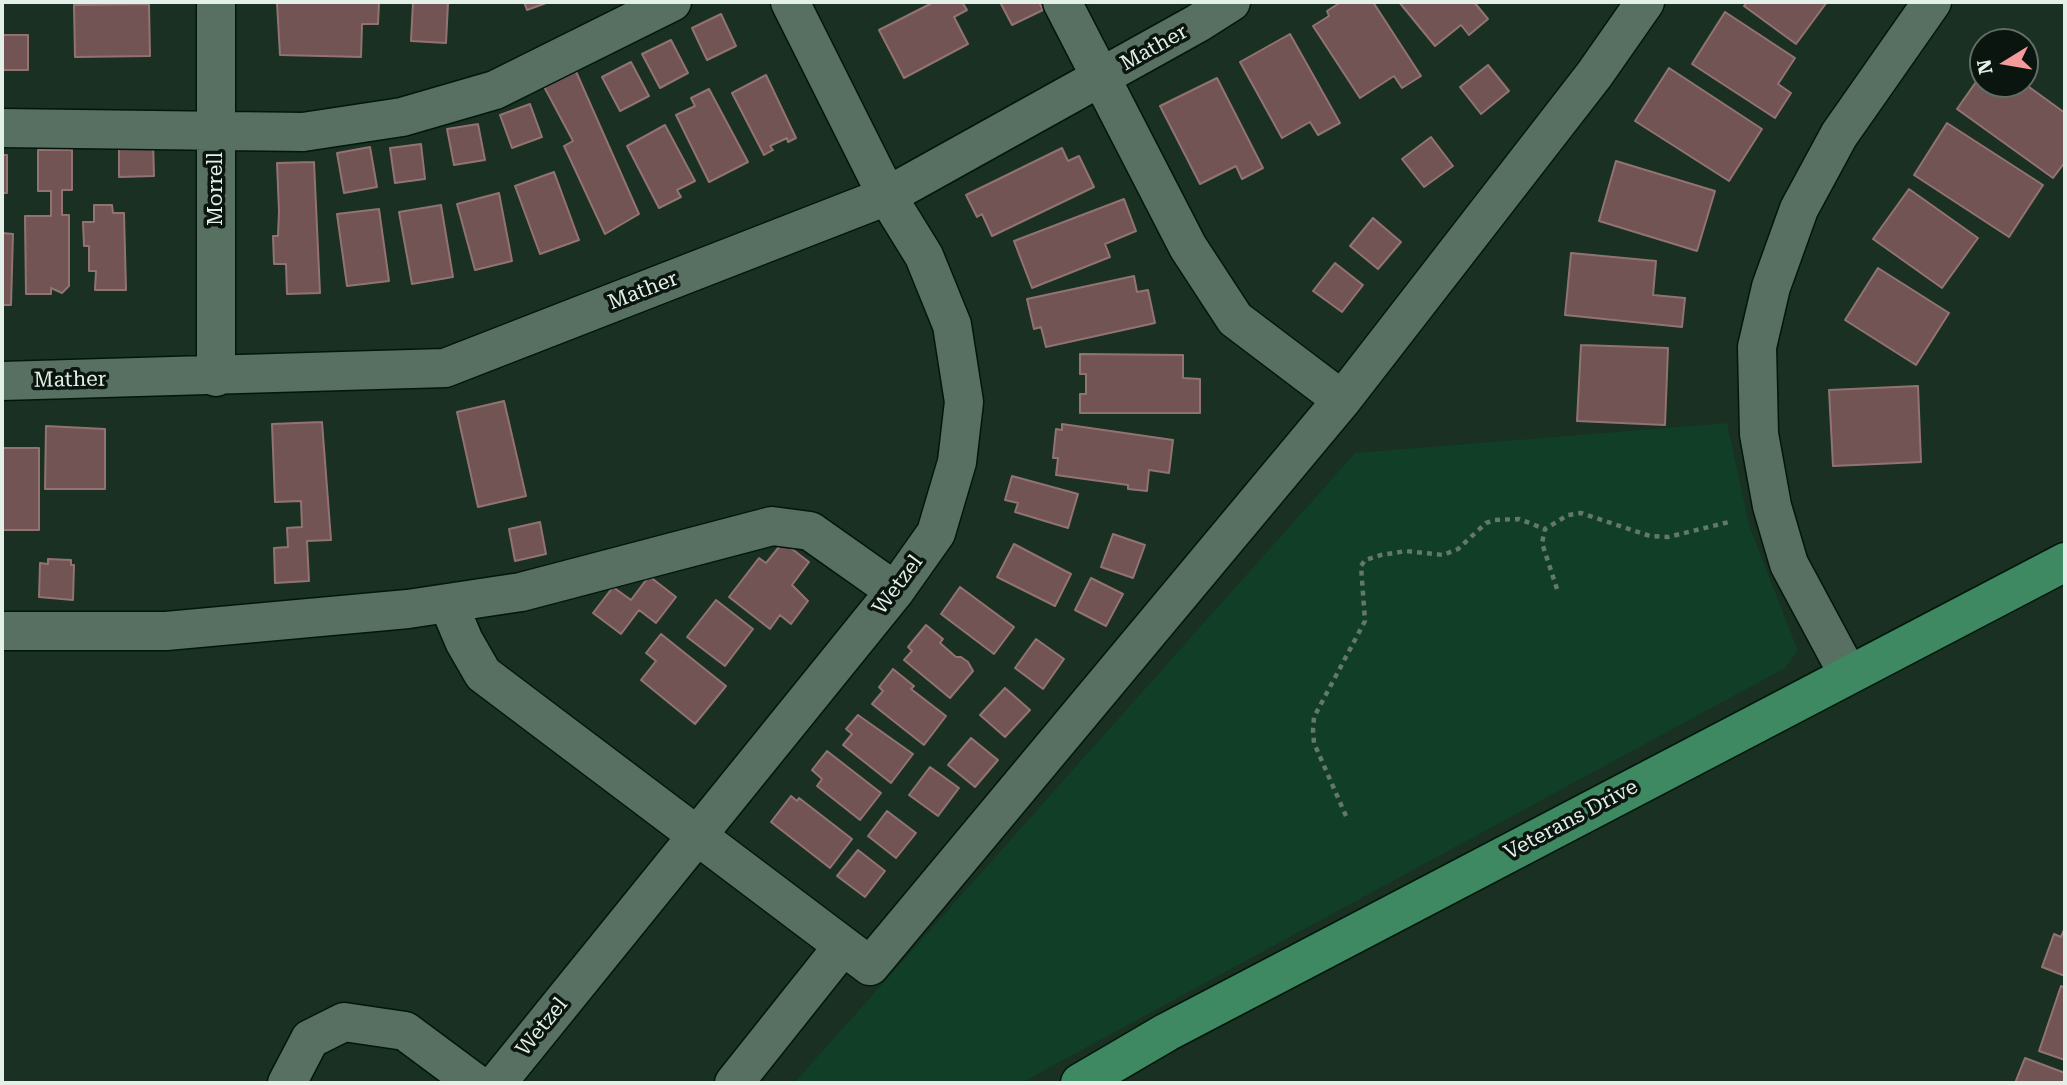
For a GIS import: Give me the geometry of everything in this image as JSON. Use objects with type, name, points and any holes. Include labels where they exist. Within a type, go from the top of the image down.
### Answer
[{"type":"main road","name":"Veterans Drive","points":[[1080,1083],[1179,1026],[2065,562]]},
{"type":"street","name":"Morrell","points":[[216,2],[216,377]]},
{"type":"street","points":[[2,128],[303,131],[402,117],[495,90],[672,2]]},
{"type":"street","name":"Wetzel","points":[[497,1083],[895,591],[936,533],[957,462],[964,402],[952,325],[924,256],[887,196],[790,2]]},
{"type":"street","points":[[1062,2],[1188,247],[1235,319],[1342,400]]},
{"type":"street","name":"Mather","points":[[2,381],[216,377],[445,368],[887,196],[1231,2]]},
{"type":"street","points":[[447,603],[464,641],[484,674],[870,966],[1342,400],[1594,75],[1645,2]]},
{"type":"street","points":[[1848,674],[1789,564],[1772,506],[1759,434],[1757,347],[1771,287],[1799,208],[1839,135],[1932,2]]},
{"type":"street","points":[[2,631],[166,631],[447,603],[521,592],[772,526],[810,531],[895,591]]},
{"type":"street","points":[[734,1083],[843,946]]},
{"type":"street","points":[[287,1083],[310,1039],[344,1022],[405,1031],[475,1083]]},
{"type":"path","points":[[1545,529],[1568,515],[1581,513],[1650,536],[1668,537],[1729,522]]},
{"type":"path","points":[[1346,816],[1314,743],[1313,730],[1314,717],[1365,621],[1361,566],[1365,560],[1406,551],[1443,555],[1458,549],[1486,523],[1494,520],[1519,519],[1545,529]]},
{"type":"path","points":[[1545,529],[1544,551],[1557,589]]},
{"type":"green space","points":[[1727,423],[1750,528],[1798,651],[1785,668],[1021,1083],[794,1083],[1355,453]]},
{"type":"building","points":[[379,2],[378,24],[362,24],[361,57],[280,55],[277,3]]},
{"type":"building","points":[[413,2],[448,3],[446,43],[411,41]]},
{"type":"building","points":[[524,2],[549,2],[527,10]]},
{"type":"building","points":[[934,2],[962,2],[967,10],[954,17],[968,44],[904,78],[879,30]]},
{"type":"building","points":[[1000,2],[1039,2],[1043,10],[1012,25]]},
{"type":"building","points":[[1341,2],[1373,2],[1421,76],[1402,88],[1394,76],[1360,98],[1313,26],[1329,16],[1327,11]]},
{"type":"building","points":[[1399,2],[1474,2],[1488,19],[1469,35],[1461,25],[1435,46]]},
{"type":"building","points":[[1747,2],[1827,2],[1796,44],[1744,6]]},
{"type":"building","points":[[149,4],[150,56],[75,57],[74,5]]},
{"type":"building","points":[[1725,12],[1795,58],[1778,84],[1791,93],[1775,118],[1692,64]]},
{"type":"building","points":[[721,14],[736,46],[707,60],[692,28]]},
{"type":"building","points":[[1290,34],[1340,123],[1318,135],[1310,122],[1282,138],[1240,62]]},
{"type":"building","points":[[2,35],[28,35],[28,70],[2,70]]},
{"type":"building","points":[[671,40],[688,73],[660,88],[642,54]]},
{"type":"building","points":[[631,62],[649,96],[620,111],[602,77]]},
{"type":"building","points":[[1488,65],[1509,91],[1481,114],[1460,87]]},
{"type":"building","points":[[574,67],[639,214],[605,234],[564,146],[573,141],[541,81]]},
{"type":"building","points":[[1669,68],[1762,129],[1729,181],[1635,121]]},
{"type":"building","points":[[766,75],[796,138],[788,142],[787,138],[770,146],[773,150],[764,155],[732,93]]},
{"type":"building","points":[[1217,78],[1263,168],[1242,179],[1236,166],[1200,184],[1160,106]]},
{"type":"building","points":[[709,89],[748,162],[709,182],[676,115],[695,106],[691,98]]},
{"type":"building","points":[[1969,92],[1969,98],[2039,98],[2039,94],[2065,113],[2065,162],[2053,178],[1957,109]]},
{"type":"building","points":[[530,104],[542,137],[512,148],[500,115]]},
{"type":"building","points":[[1947,123],[2043,185],[2009,237],[1914,175]]},
{"type":"building","points":[[478,124],[485,160],[454,165],[447,129]]},
{"type":"building","points":[[665,125],[695,181],[677,190],[681,197],[659,208],[627,146]]},
{"type":"building","points":[[1431,137],[1453,166],[1424,187],[1402,159]]},
{"type":"building","points":[[119,141],[153,141],[154,176],[119,177]]},
{"type":"building","points":[[421,144],[425,179],[395,183],[390,148]]},
{"type":"building","points":[[370,147],[377,187],[344,193],[337,153]]},
{"type":"building","points":[[1062,148],[1068,161],[1079,156],[1094,187],[992,236],[982,214],[977,217],[966,195]]},
{"type":"building","points":[[38,150],[72,150],[72,190],[62,190],[62,215],[69,215],[69,286],[62,293],[51,288],[51,294],[26,294],[25,216],[51,216],[51,191],[38,191]]},
{"type":"building","points":[[2,155],[7,155],[7,193],[2,193]]},
{"type":"building","points":[[1616,161],[1715,191],[1697,251],[1599,221]]},
{"type":"building","points":[[314,162],[320,293],[287,294],[286,264],[274,264],[273,236],[278,236],[279,211],[277,163]]},
{"type":"building","points":[[554,172],[579,240],[540,254],[515,186]]},
{"type":"building","points":[[1909,189],[1978,238],[1942,288],[1873,239]]},
{"type":"building","points":[[499,193],[512,261],[475,270],[457,204]]},
{"type":"building","points":[[1124,199],[1136,231],[1105,244],[1110,257],[1032,288],[1014,241]]},
{"type":"building","points":[[94,205],[112,205],[113,213],[124,213],[126,290],[95,290],[96,271],[89,271],[89,246],[84,246],[83,222],[94,222]]},
{"type":"building","points":[[441,205],[453,277],[412,284],[399,212]]},
{"type":"building","points":[[379,209],[389,281],[347,286],[337,214]]},
{"type":"building","points":[[1373,218],[1401,242],[1378,269],[1350,246]]},
{"type":"building","points":[[2,233],[13,234],[11,305],[2,305]]},
{"type":"building","points":[[1571,253],[1656,261],[1653,295],[1685,298],[1682,327],[1565,315]]},
{"type":"building","points":[[1335,263],[1363,285],[1342,312],[1313,291]]},
{"type":"building","points":[[1878,268],[1949,313],[1916,365],[1845,320]]},
{"type":"building","points":[[1134,276],[1137,292],[1148,290],[1155,323],[1046,347],[1041,327],[1034,329],[1027,299]]},
{"type":"building","points":[[1581,345],[1668,348],[1665,425],[1577,421]]},
{"type":"building","points":[[1080,354],[1183,355],[1183,378],[1200,379],[1200,413],[1080,413],[1080,394],[1086,394],[1086,374],[1080,374]]},
{"type":"building","points":[[1918,386],[1921,462],[1833,466],[1829,390]]},
{"type":"building","points":[[504,401],[526,496],[478,507],[457,412]]},
{"type":"building","points":[[322,422],[331,540],[307,541],[309,581],[275,583],[274,548],[288,547],[287,528],[302,527],[301,501],[275,502],[272,424]]},
{"type":"building","points":[[1062,424],[1173,440],[1169,473],[1149,470],[1147,491],[1128,489],[1128,485],[1056,475],[1058,458],[1053,458],[1056,429],[1062,430]]},
{"type":"building","points":[[46,426],[105,429],[105,489],[45,489]]},
{"type":"building","points":[[2,448],[39,448],[39,530],[2,530]]},
{"type":"building","points":[[1012,476],[1078,494],[1068,528],[1015,512],[1018,503],[1005,500]]},
{"type":"building","points":[[540,522],[546,554],[515,561],[509,529]]},
{"type":"building","points":[[1113,534],[1145,545],[1133,578],[1101,567]]},
{"type":"building","points":[[783,542],[809,562],[792,585],[808,601],[791,624],[780,615],[770,629],[729,597],[759,558],[766,563]]},
{"type":"building","points":[[1014,544],[1071,574],[1055,606],[997,577]]},
{"type":"building","points":[[48,559],[71,560],[71,565],[74,565],[73,600],[39,597],[40,563],[48,564]]},
{"type":"building","points":[[649,576],[676,597],[656,623],[639,610],[621,634],[593,613],[613,587],[631,600]]},
{"type":"building","points":[[1091,578],[1123,594],[1106,626],[1075,610]]},
{"type":"building","points":[[960,587],[1014,627],[994,654],[941,614]]},
{"type":"building","points":[[716,600],[753,629],[725,666],[687,637]]},
{"type":"building","points":[[926,625],[943,639],[940,643],[956,657],[968,662],[973,671],[950,698],[904,660],[912,651],[908,647]]},
{"type":"building","points":[[661,634],[726,686],[695,724],[641,680],[656,661],[646,653]]},
{"type":"building","points":[[1036,639],[1064,659],[1043,689],[1015,668]]},
{"type":"building","points":[[893,669],[914,686],[911,689],[946,716],[924,745],[872,704],[883,691],[879,687]]},
{"type":"building","points":[[1005,688],[1030,710],[1005,737],[980,715]]},
{"type":"building","points":[[858,715],[913,754],[891,783],[843,745],[852,734],[846,729]]},
{"type":"building","points":[[971,738],[998,760],[975,787],[948,765]]},
{"type":"building","points":[[827,751],[881,793],[860,820],[817,786],[822,779],[812,770]]},
{"type":"building","points":[[930,767],[959,788],[938,816],[909,795]]},
{"type":"building","points":[[791,796],[797,801],[799,798],[852,839],[830,868],[771,822]]},
{"type":"building","points":[[887,811],[916,833],[896,858],[868,836]]},
{"type":"building","points":[[858,850],[885,871],[865,897],[837,876]]},
{"type":"building","points":[[2065,927],[2065,976],[2042,967],[2054,934],[2061,937]]},
{"type":"building","points":[[2061,986],[2065,988],[2065,1060],[2039,1051]]},
{"type":"building","points":[[2025,1058],[2065,1073],[2065,1083],[2015,1083]]}]
